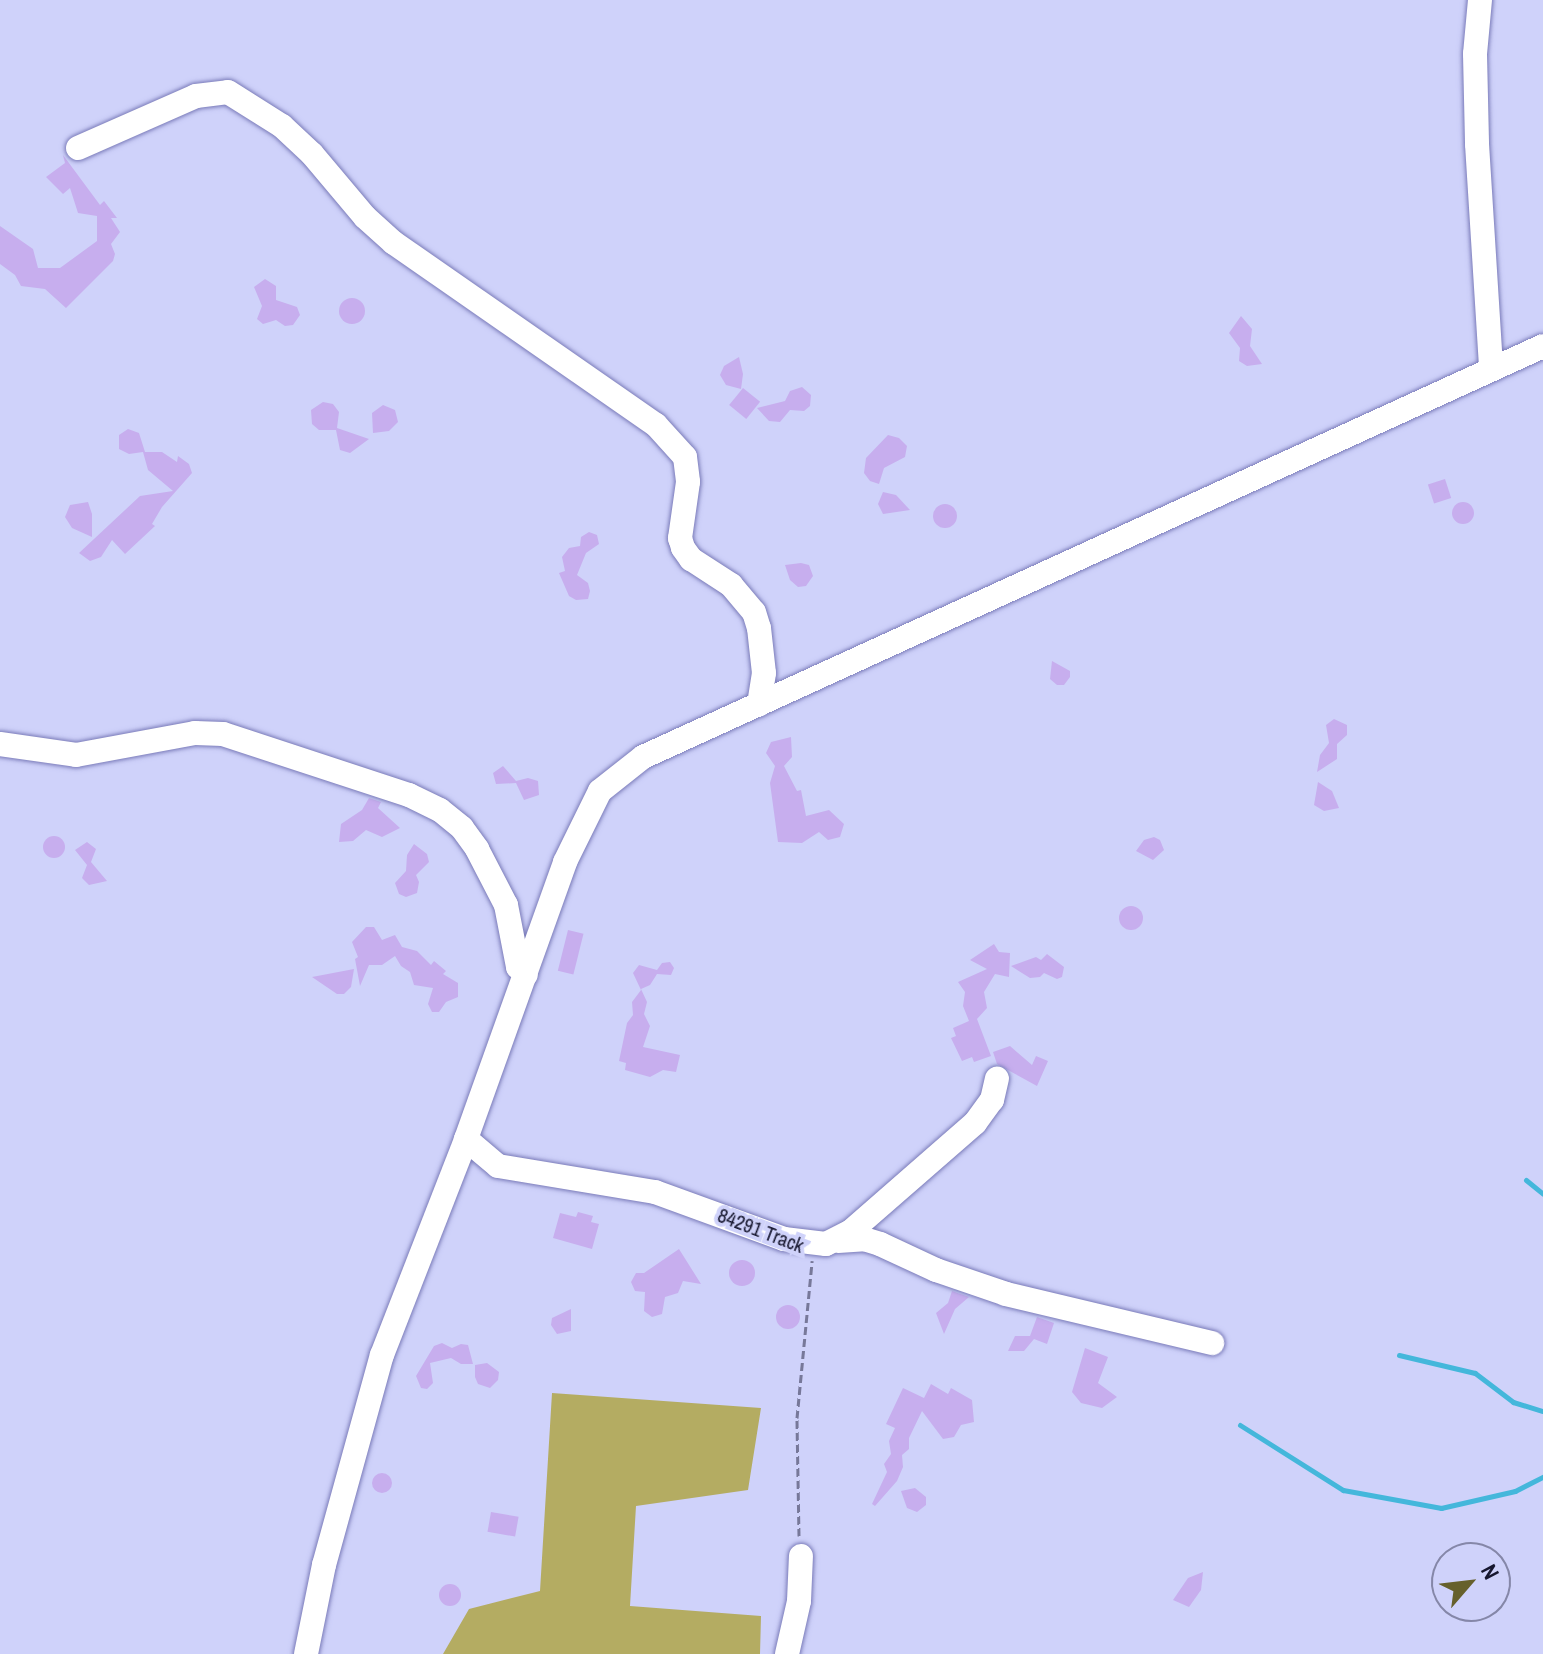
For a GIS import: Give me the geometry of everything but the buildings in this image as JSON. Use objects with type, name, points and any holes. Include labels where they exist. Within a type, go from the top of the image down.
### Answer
[{"type":"street","points":[[1480,0],[1476,43],[1477,144],[1491,368]]},
{"type":"street","points":[[78,148],[196,96],[228,92],[282,126],[312,154],[365,217],[394,243],[656,425],[685,457],[688,482],[680,538],[683,548],[691,559],[731,585],[754,612],[764,673],[759,705]]},
{"type":"street","points":[[306,1654],[324,1565],[382,1355],[466,1139],[565,862],[600,791],[643,757],[1543,346]]},
{"type":"street","points":[[0,744],[76,755],[195,733],[223,734],[409,795],[440,810],[462,828],[477,849],[506,905],[518,967],[526,975]]},
{"type":"street","points":[[838,1241],[975,1123],[992,1100],[997,1079]]},
{"type":"street","name":"84291 Track","points":[[466,1139],[498,1166],[655,1192],[748,1229],[811,1245]]},
{"type":"street","points":[[811,1245],[872,1241],[936,1270],[1006,1294],[1212,1343]]},
{"type":"street","points":[[787,1654],[799,1601],[801,1556]]},
{"type":"path","name":"84291 Track","points":[[801,1556],[796,1484],[797,1418],[813,1262],[811,1245]]},
{"type":"shaded area","points":[[552,1393],[761,1408],[748,1490],[636,1506],[630,1606],[761,1616],[760,1654],[443,1654],[469,1609],[540,1591]]},
{"type":"waterway","points":[[1526,1180],[1543,1194]]},
{"type":"waterway","points":[[1399,1355],[1475,1373],[1513,1402],[1543,1411]]},
{"type":"waterway","points":[[1240,1425],[1343,1490],[1441,1508],[1515,1491],[1543,1477]]}]
